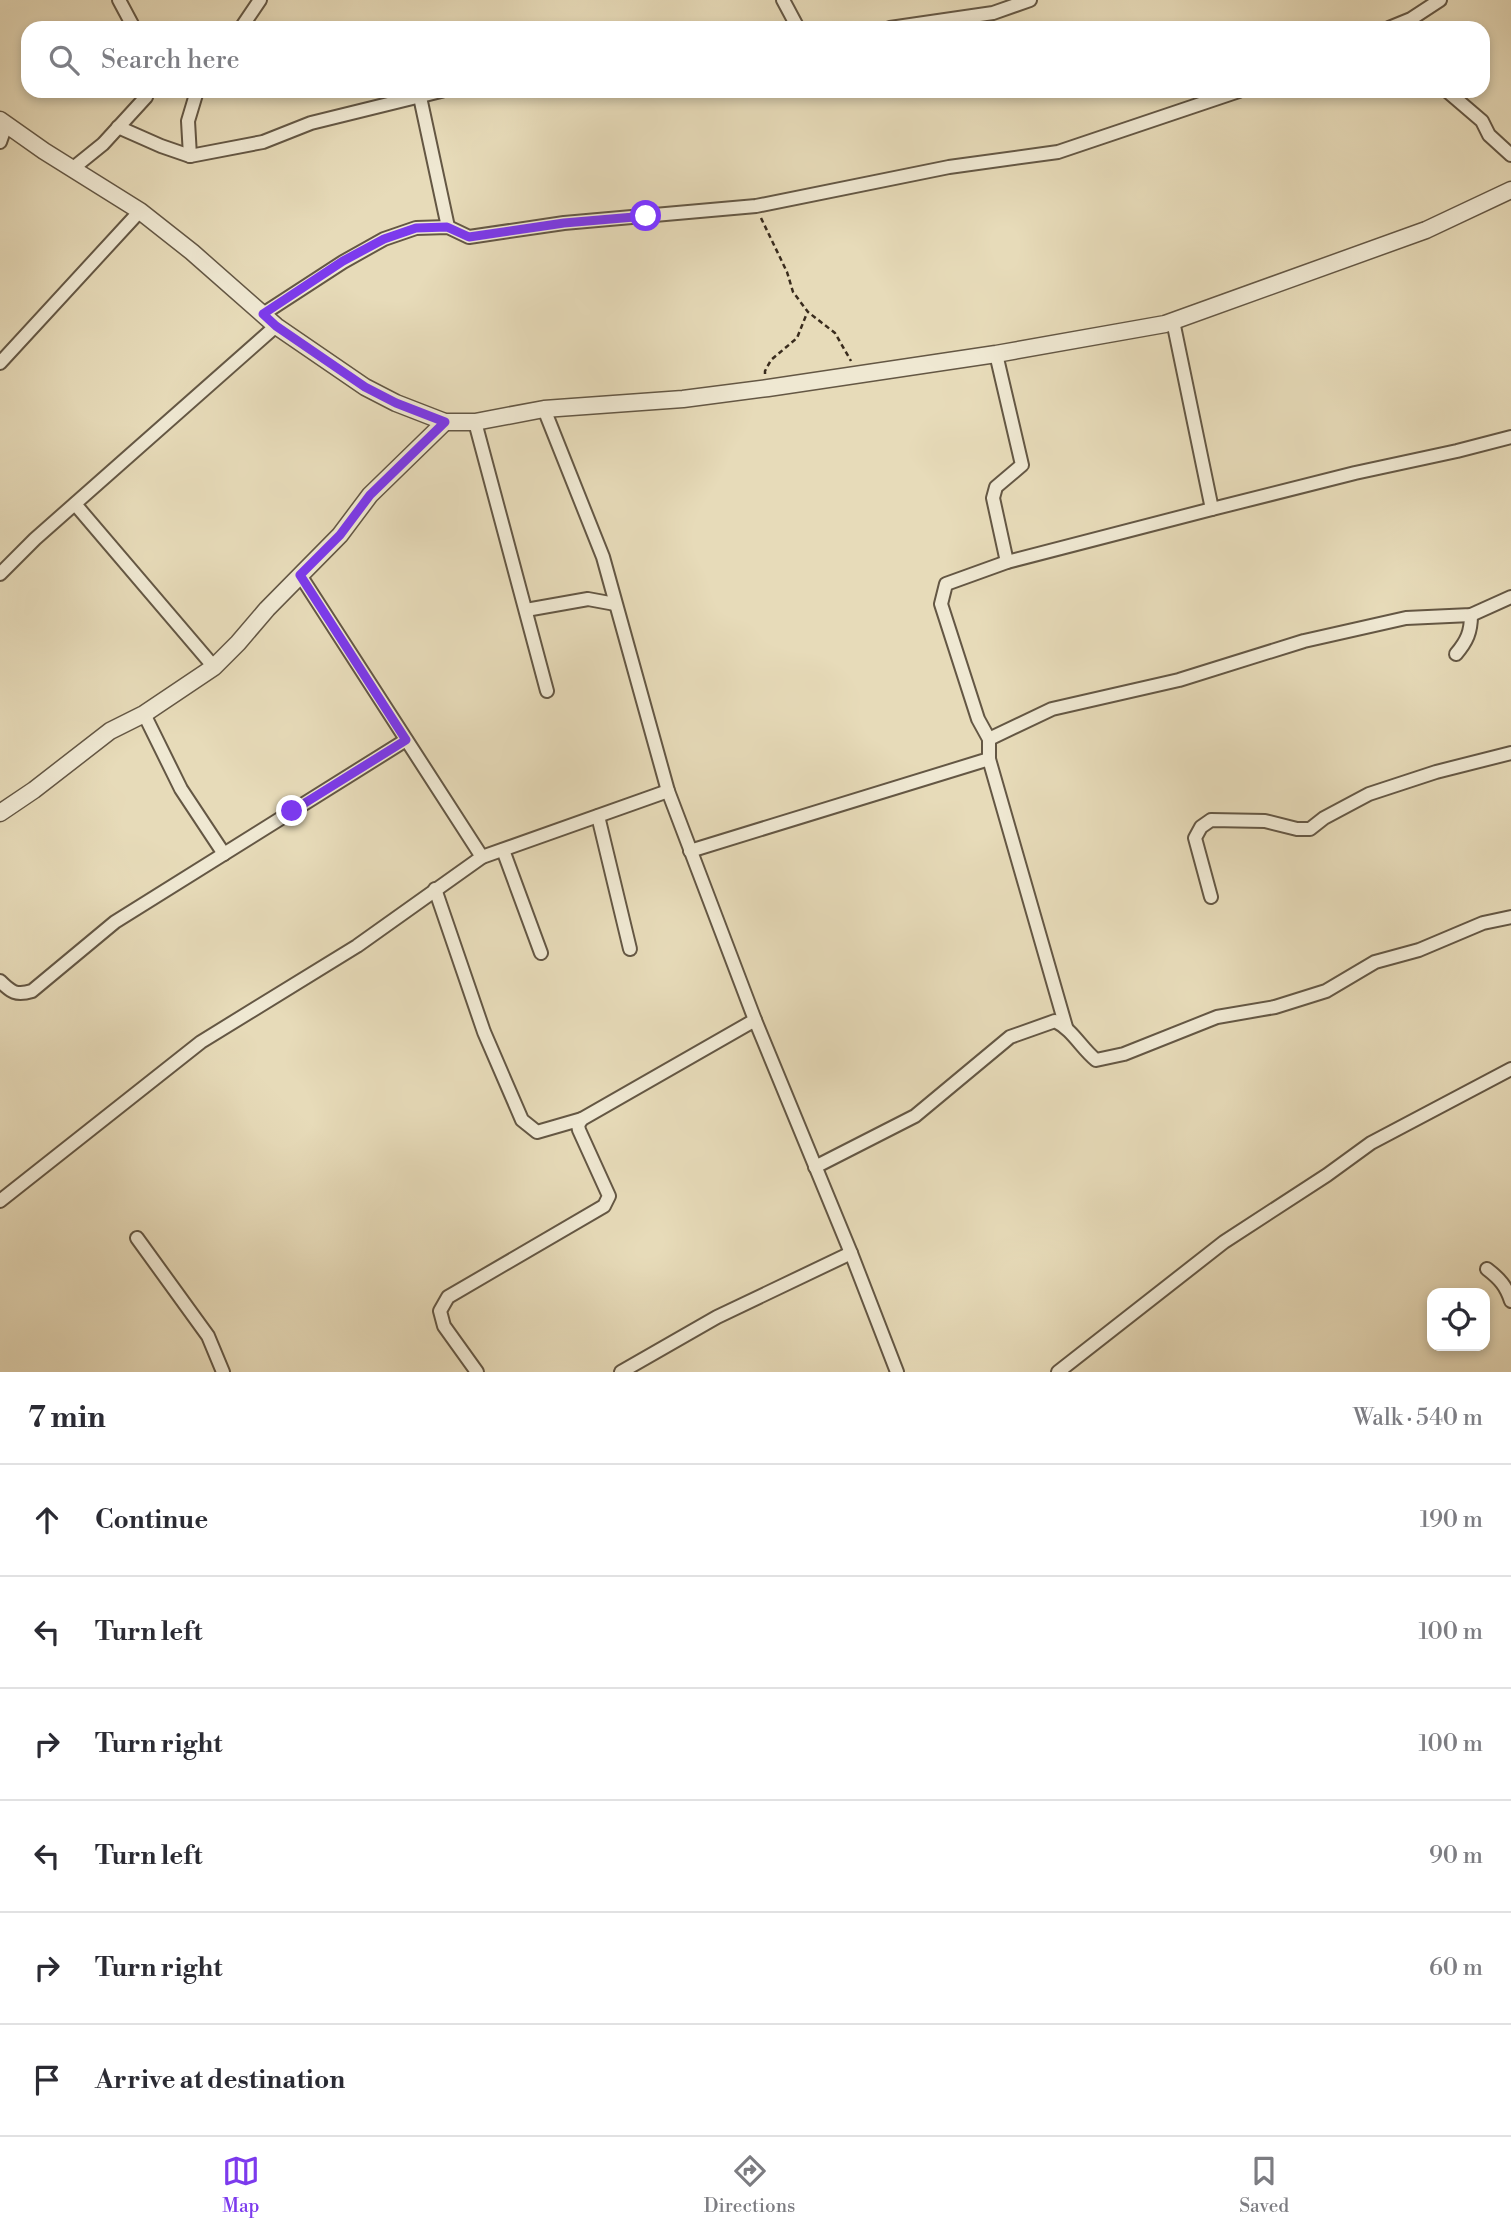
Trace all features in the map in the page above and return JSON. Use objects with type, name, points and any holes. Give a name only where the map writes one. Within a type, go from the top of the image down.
[{"type":"street","points":[[119,0],[130,21]]},
{"type":"street","points":[[246,21],[260,0]]},
{"type":"street","points":[[783,0],[794,21]]},
{"type":"street","points":[[938,21],[993,13],[1030,0]]},
{"type":"street","points":[[1406,21],[1440,0]]},
{"type":"street","points":[[72,169],[103,144],[145,98]]},
{"type":"street","points":[[190,156],[188,121],[195,98]]},
{"type":"street","points":[[118,127],[190,156],[263,142],[311,123],[416,98]]},
{"type":"street","points":[[420,98],[447,227]]},
{"type":"street","points":[[263,314],[343,261],[384,239],[416,228],[447,227],[469,237],[564,223],[756,206],[949,167],[1058,152],[1218,98]]},
{"type":"street","points":[[1455,98],[1482,121],[1489,135],[1511,155]]},
{"type":"street","points":[[0,142],[3,122],[140,211],[192,251],[276,326],[365,387],[396,403],[445,422],[475,422],[544,409],[682,399],[768,388],[996,354],[1173,321],[1426,230],[1511,190]]},
{"type":"street","points":[[0,363],[140,211]]},
{"type":"street","points":[[1173,321],[1212,509]]},
{"type":"street","points":[[0,573],[276,326]]},
{"type":"street","points":[[996,354],[1022,465],[996,487],[993,498],[1007,562]]},
{"type":"street","points":[[544,409],[603,557],[668,790],[690,851],[897,1372]]},
{"type":"street","points":[[0,813],[110,731],[144,714],[214,667],[340,535],[370,495],[445,422]]},
{"type":"street","points":[[475,422],[547,691]]},
{"type":"street","points":[[1511,437],[1355,472],[1007,562],[946,584],[942,604],[978,719],[989,739],[989,759],[1066,1027],[1085,1052],[1097,1060],[1124,1054],[1217,1017],[1275,1007],[1326,990],[1375,962],[1419,950],[1483,923],[1511,916]]},
{"type":"street","points":[[75,504],[214,667]]},
{"type":"street","points":[[300,575],[482,857]]},
{"type":"street","points":[[989,739],[1052,709],[1179,680],[1304,641],[1406,618],[1471,615],[1511,597]]},
{"type":"street","points":[[526,610],[588,599],[615,604]]},
{"type":"street","points":[[1456,654],[1466,643],[1471,630],[1471,615]]},
{"type":"street","points":[[144,714],[181,789],[224,854]]},
{"type":"street","points":[[0,981],[12,992],[22,994],[32,991],[115,922],[406,740]]},
{"type":"street","points":[[1211,897],[1195,838],[1205,823],[1265,821],[1297,829],[1310,829],[1324,818],[1369,794],[1436,772],[1511,753]]},
{"type":"street","points":[[690,851],[989,759]]},
{"type":"street","points":[[0,1202],[201,1042],[356,946],[482,857],[668,790]]},
{"type":"street","points":[[598,816],[630,949]]},
{"type":"street","points":[[503,850],[541,953]]},
{"type":"street","points":[[435,889],[484,1032],[522,1120],[537,1132],[582,1119],[755,1020]]},
{"type":"street","points":[[815,1167],[915,1116],[1010,1037],[1055,1021],[1066,1027]]},
{"type":"street","points":[[1058,1372],[1224,1242],[1371,1143],[1511,1069]]},
{"type":"street","points":[[477,1372],[444,1326],[440,1311],[448,1297],[604,1206],[609,1196],[579,1130],[578,1125],[582,1119]]},
{"type":"street","points":[[137,1238],[208,1336],[223,1372]]},
{"type":"street","points":[[621,1372],[717,1317],[851,1253]]},
{"type":"street","points":[[1487,1269],[1501,1280],[1511,1301]]},
{"type":"path","points":[[756,206],[787,272],[793,292],[808,312],[835,333],[847,351],[855,374]]},
{"type":"path","points":[[768,388],[765,371],[771,360],[797,338],[808,312]]},
{"type":"route","points":[[292,811],[406,740],[300,575],[340,535],[370,495],[445,422],[396,403],[365,387],[276,326],[263,314],[343,261],[384,239],[416,228],[447,227],[469,237],[564,223],[646,216]]}]
